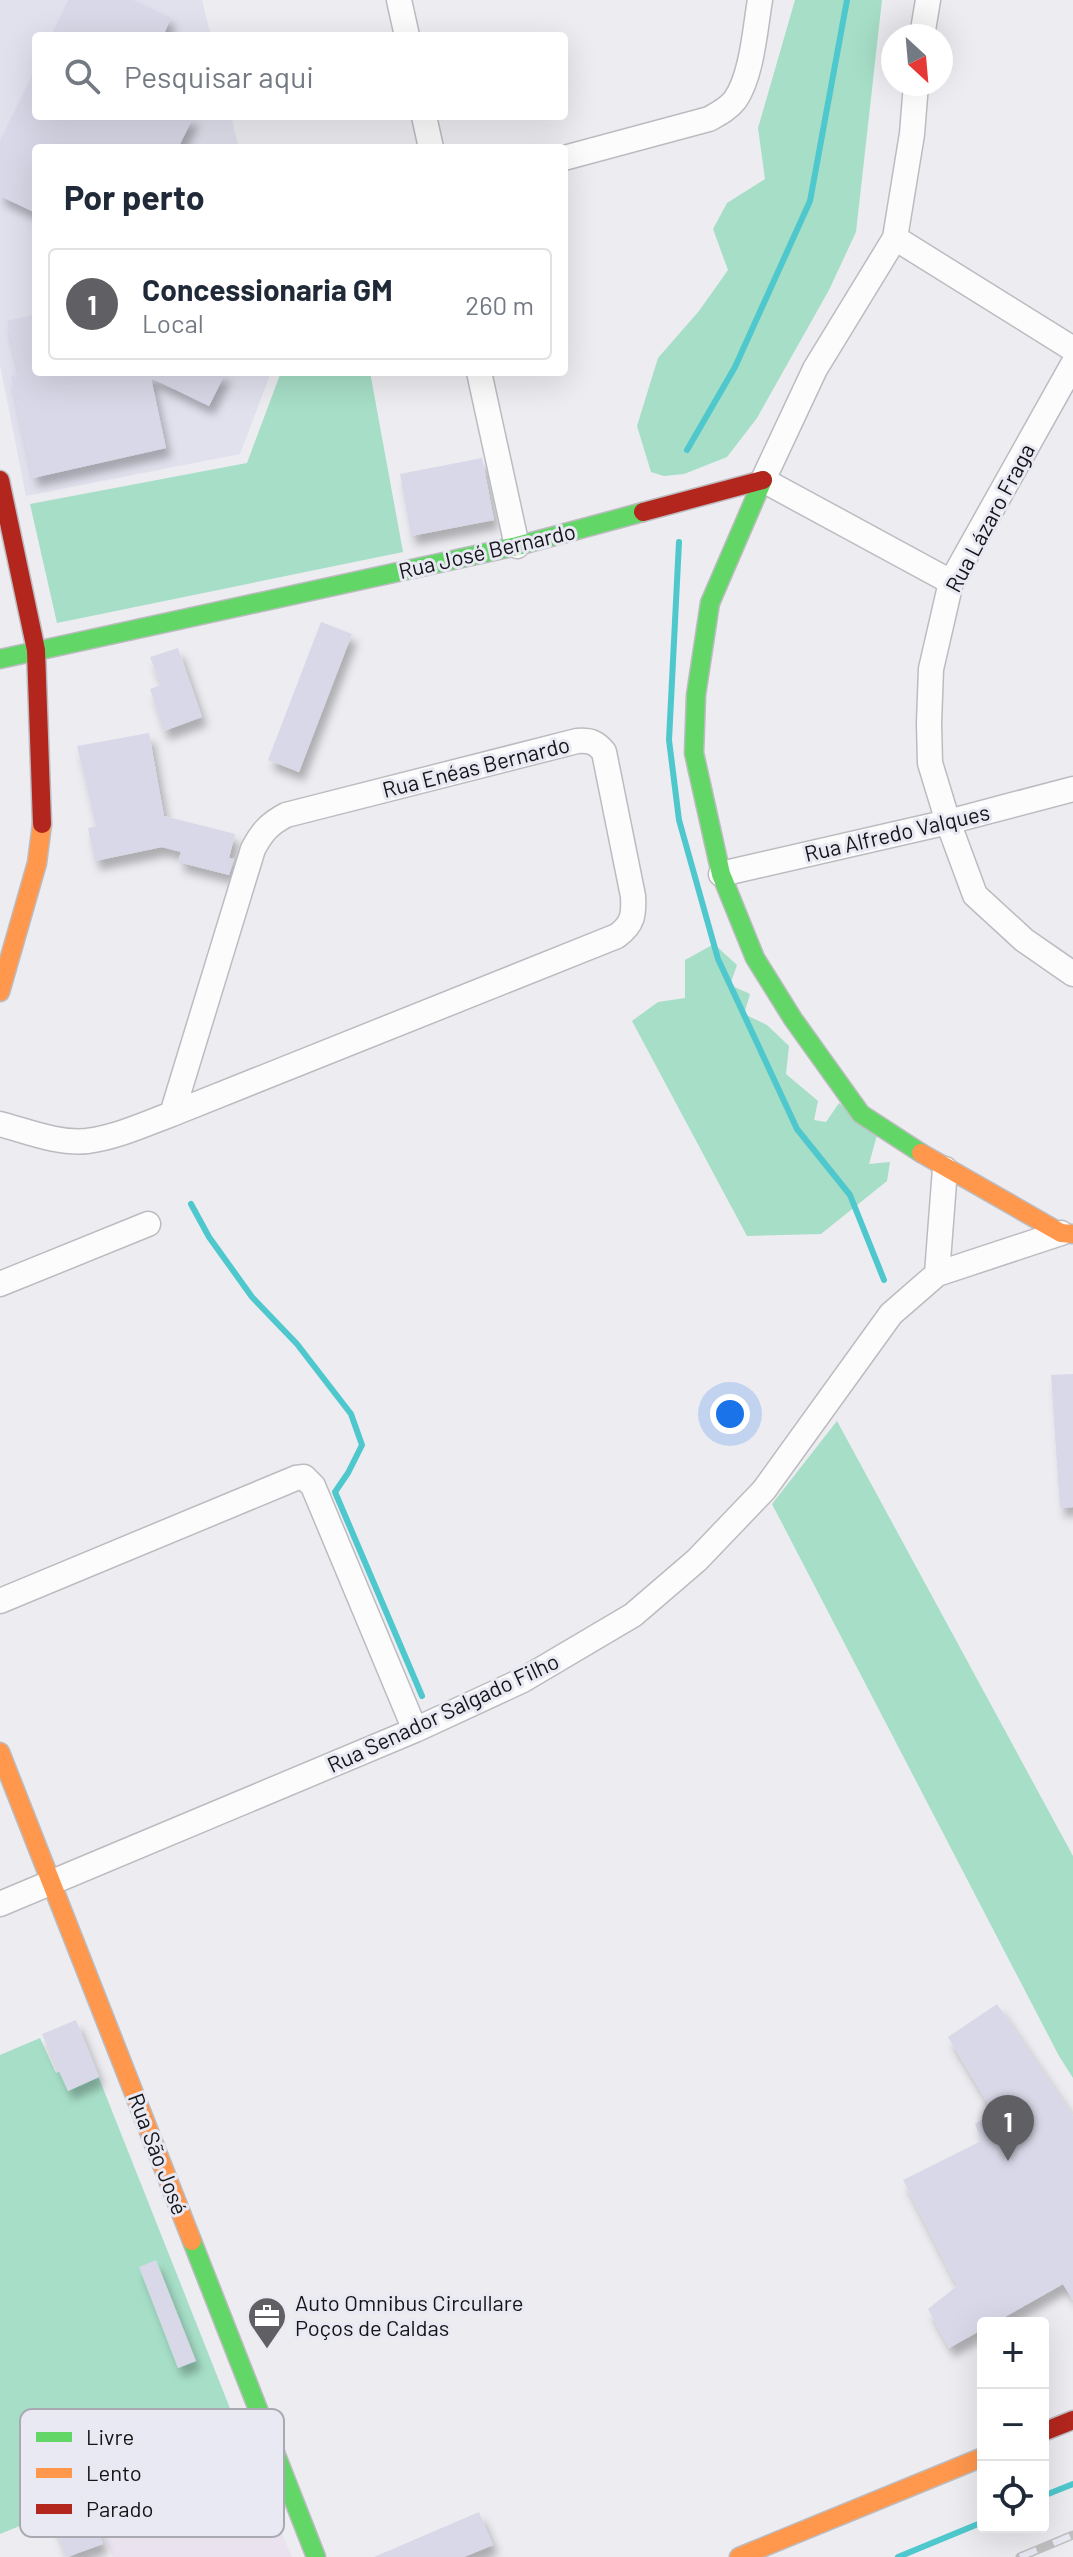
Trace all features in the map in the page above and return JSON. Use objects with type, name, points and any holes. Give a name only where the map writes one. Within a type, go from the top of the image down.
[{"type":"street","points":[[399,0],[406,32]]},
{"type":"street","points":[[568,157],[709,119],[725,110],[745,81],[760,0]]},
{"type":"street","points":[[924,24],[928,0]]},
{"type":"street","points":[[915,96],[895,238],[815,369],[710,603],[696,695],[694,753],[721,874],[755,958],[793,1019],[861,1114],[945,1169],[1067,1234]]},
{"type":"street","points":[[425,120],[430,144]]},
{"type":"street","points":[[895,238],[1073,349]]},
{"type":"street","name":"Rua Lázaro Fraga","points":[[1073,364],[951,582],[931,669],[929,723],[930,763],[975,895],[1024,940],[1073,974]]},
{"type":"street","points":[[480,376],[517,546]]},
{"type":"street","points":[[0,480],[36,650],[43,811],[37,863],[0,992]]},
{"type":"street","points":[[763,480],[951,582]]},
{"type":"street","name":"Rua José Bernardo","points":[[0,659],[517,546],[763,480]]},
{"type":"street","name":"Rua Enéas Bernardo","points":[[0,1124],[50,1138],[85,1141],[124,1132],[172,1114],[617,936],[628,928],[634,916],[633,896],[604,752],[590,740],[577,741],[286,815],[271,823],[262,831],[253,849],[172,1114]]},
{"type":"street","name":"Rua Alfredo Valques","points":[[721,874],[948,822],[1073,789]]},
{"type":"street","points":[[945,1169],[937,1274],[1067,1234]]},
{"type":"street","points":[[0,1284],[148,1224]]},
{"type":"street","name":"Rua Senador Salgado Filho","points":[[0,1904],[415,1730],[523,1680],[622,1622],[697,1560],[764,1490],[891,1314],[937,1274]]},
{"type":"street","points":[[0,1601],[304,1477],[313,1486],[415,1730]]},
{"type":"street","name":"Rua São José","points":[[0,1752],[258,2409]]},
{"type":"street","points":[[1049,2430],[1073,2420]]},
{"type":"street","points":[[739,2557],[977,2459]]},
{"type":"street","name":"Rua São José","points":[[284,2475],[316,2557]]},
{"type":"shaded area","points":[[0,0],[202,0],[210,32],[32,32],[32,120],[232,120],[238,144],[32,144],[32,376],[269,376],[240,454],[26,496],[0,365]]},
{"type":"shaded area","points":[[104,2537],[283,2537],[292,2557],[113,2557]]},
{"type":"green space","points":[[795,0],[882,0],[856,232],[829,290],[757,418],[727,457],[684,474],[664,476],[651,472],[637,426],[658,358],[699,311],[728,270],[713,229],[727,203],[765,179],[758,128]]},
{"type":"green space","points":[[280,376],[371,376],[403,552],[57,623],[30,504],[247,463]]},
{"type":"green space","points":[[714,944],[737,965],[730,985],[750,994],[744,1014],[767,1025],[789,1046],[786,1074],[818,1101],[814,1120],[826,1122],[839,1103],[877,1135],[869,1164],[890,1162],[887,1181],[821,1234],[747,1236],[632,1021],[658,1002],[685,998],[685,960]]},
{"type":"green space","points":[[837,1421],[1073,1856],[1073,2078],[772,1504]]},
{"type":"green space","points":[[40,2038],[56,2073],[91,2058],[230,2409],[20,2409],[20,2526],[0,2534],[0,2055]]},
{"type":"building","points":[[68,0],[133,0],[171,18],[165,32],[53,32]]},
{"type":"building","points":[[32,75],[32,120],[192,120],[180,144],[32,144],[32,211],[0,196],[0,141]]},
{"type":"building","points":[[32,315],[32,376],[224,376],[209,406],[151,378],[166,448],[33,478],[11,376],[19,374],[7,321]]},
{"type":"building","points":[[482,458],[494,520],[411,536],[400,474]]},
{"type":"building","points":[[321,622],[352,634],[299,772],[268,760]]},
{"type":"building","points":[[178,648],[202,717],[164,731],[150,689],[161,685],[150,657]]},
{"type":"building","points":[[149,733],[164,816],[235,834],[229,858],[234,859],[229,875],[178,862],[181,852],[162,847],[95,861],[88,828],[96,826],[77,746]]},
{"type":"building","points":[[1073,1374],[1073,1507],[1060,1508],[1051,1375]]},
{"type":"building","points":[[997,2004],[1073,2116],[1073,2300],[1063,2284],[1005,2317],[977,2317],[977,2332],[949,2348],[928,2309],[957,2286],[903,2180],[981,2141],[975,2124],[993,2112],[948,2037]]},
{"type":"building","points":[[76,2020],[99,2077],[68,2091],[42,2034]]},
{"type":"building","points":[[156,2260],[196,2361],[178,2368],[139,2267]]},
{"type":"building","points":[[479,2512],[493,2545],[464,2557],[374,2557]]},
{"type":"building","points":[[59,2537],[100,2537],[103,2544],[67,2557]]},
{"type":"waterway","points":[[687,450],[735,367],[810,201],[847,0]]},
{"type":"waterway","points":[[679,542],[669,740],[679,820],[718,959],[797,1129],[850,1195],[884,1280]]},
{"type":"waterway","points":[[191,1204],[209,1237],[252,1297],[297,1344],[351,1414],[362,1445],[335,1492],[422,1696]]},
{"type":"waterway","points":[[1049,2494],[1073,2484]]},
{"type":"waterway","points":[[898,2557],[977,2524]]},
{"type":"railway","points":[[1020,2557],[1073,2535]]},
{"type":"traffic: fast","points":[[763,480],[710,603],[696,695],[694,753],[721,874],[755,958],[793,1019],[861,1114],[921,1153]]},
{"type":"traffic: fast","points":[[0,659],[517,546],[643,512]]},
{"type":"traffic: fast","points":[[192,2241],[258,2409]]},
{"type":"traffic: fast","points":[[284,2475],[316,2557]]},
{"type":"traffic: slow","points":[[0,992],[37,863],[42,824]]},
{"type":"traffic: slow","points":[[921,1153],[1061,1233],[1073,1234]]},
{"type":"traffic: slow","points":[[0,1752],[192,2241]]},
{"type":"traffic: slow","points":[[739,2557],[977,2459]]},
{"type":"traffic: jam","points":[[0,480],[36,650],[42,824]]},
{"type":"traffic: jam","points":[[643,512],[763,480]]},
{"type":"traffic: jam","points":[[1049,2430],[1073,2420]]},
{"type":"place","name":"Concessionaria GM","points":[[1008,2161]]},
{"type":"place","name":"Auto Omnibus Circullare Poços de Caldas","points":[[267,2350]]}]
